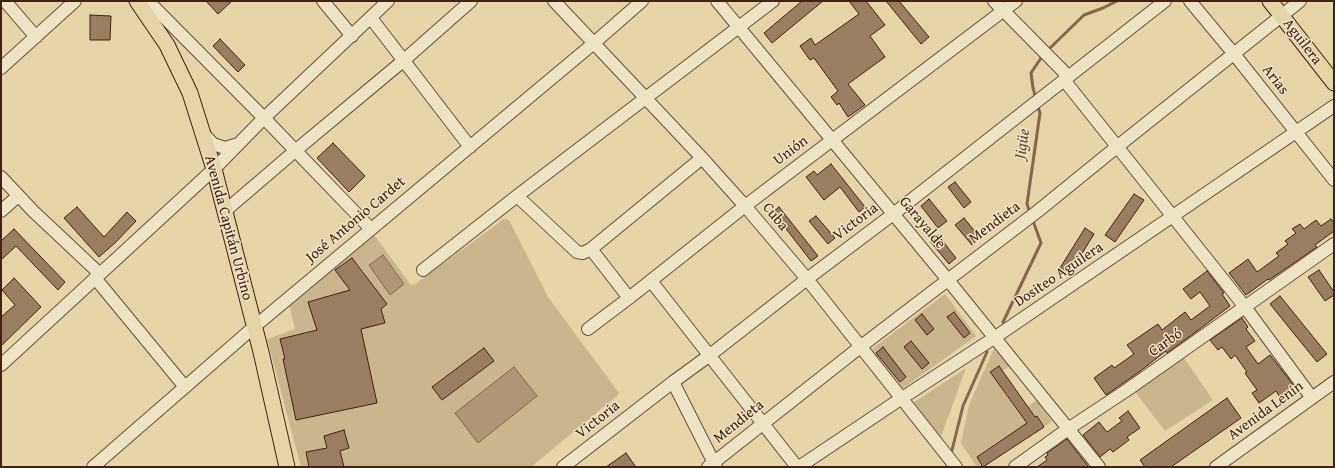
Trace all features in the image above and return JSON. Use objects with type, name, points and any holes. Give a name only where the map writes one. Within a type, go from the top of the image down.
[{"type":"main road","name":"Avenida Capitán Urbino","points":[[137,1],[167,44],[190,93],[214,169],[225,211],[287,467]]},
{"type":"main road","name":"Aguilera","points":[[1270,1],[1334,83]]},
{"type":"street","points":[[5,1],[36,37]]},
{"type":"street","points":[[1,68],[75,1]]},
{"type":"street","points":[[148,1],[371,229]]},
{"type":"street","points":[[323,1],[352,36]]},
{"type":"street","points":[[1,364],[214,169],[264,118],[388,1]]},
{"type":"street","points":[[225,211],[404,61],[471,1]]},
{"type":"street","name":"Cuba","points":[[554,1],[702,158],[807,279],[956,467]]},
{"type":"street","name":"José Antonio Cardet","points":[[93,467],[254,327],[594,43],[642,1]]},
{"type":"street","name":"Garayalde","points":[[717,1],[894,214],[1099,467]]},
{"type":"street","points":[[422,270],[773,1]]},
{"type":"street","points":[[994,1],[1064,72],[1068,85],[1245,307],[1312,398]]},
{"type":"street","name":"Unión","points":[[588,329],[651,281],[744,206],[1016,1]]},
{"type":"street","name":"Victoria","points":[[564,467],[807,279],[894,214],[1165,1]]},
{"type":"street","name":"Arias","points":[[1190,1],[1334,180]]},
{"type":"street","name":"Mendieta","points":[[712,465],[762,423],[1038,211],[1300,1]]},
{"type":"street","points":[[370,18],[470,147]]},
{"type":"street","name":"Dositeo Aguilera","points":[[798,467],[994,338],[1173,217],[1295,131],[1334,106]]},
{"type":"street","points":[[202,132],[213,144],[225,148],[240,143]]},
{"type":"street","points":[[517,196],[577,252],[583,253],[591,249],[702,158]]},
{"type":"street","points":[[1,177],[98,276],[185,387]]},
{"type":"street","points":[[1,211],[18,196]]},
{"type":"street","name":"Carbó","points":[[1015,467],[1334,244]]},
{"type":"street","points":[[591,249],[629,298]]},
{"type":"street","points":[[651,281],[798,467]]},
{"type":"street","points":[[673,382],[712,465]]},
{"type":"street","name":"Avenida Lenin","points":[[1216,467],[1334,382]]},
{"type":"shaded area","points":[[504,219],[509,220],[548,297],[619,393],[618,395],[531,467],[301,467],[267,339],[295,329],[288,300],[372,232],[412,285]]},
{"type":"shaded area","points":[[383,255],[404,284],[390,295],[369,265]]},
{"type":"shaded area","points":[[945,294],[976,336],[899,391],[868,352]]},
{"type":"shaded area","points":[[996,344],[1014,365],[1002,370],[999,366],[990,373],[1019,413],[1037,400],[1052,421],[1044,427],[1037,416],[977,457],[983,467],[977,467],[961,443],[969,405]]},
{"type":"shaded area","points":[[1182,355],[1213,400],[1165,431],[1133,389]]},
{"type":"shaded area","points":[[514,367],[537,396],[478,443],[455,413]]},
{"type":"shaded area","points":[[966,368],[939,442],[910,405]]},
{"type":"building","points":[[206,1],[232,1],[218,14]]},
{"type":"building","points":[[802,1],[823,1],[772,43],[764,33]]},
{"type":"building","points":[[849,1],[866,1],[885,25],[870,36],[885,57],[848,84],[865,105],[848,117],[839,103],[837,105],[831,97],[838,91],[814,58],[810,60],[800,46],[811,38],[815,45],[859,14]]},
{"type":"building","points":[[886,1],[899,1],[929,37],[921,44]]},
{"type":"building","points":[[90,15],[111,16],[110,40],[90,40]]},
{"type":"building","points":[[220,39],[245,65],[238,72],[213,46]]},
{"type":"building","points":[[333,143],[365,176],[349,192],[317,158]]},
{"type":"building","points":[[831,164],[865,207],[859,212],[840,187],[824,200],[806,177],[814,171],[817,175]]},
{"type":"building","points":[[955,182],[971,202],[964,208],[948,187]]},
{"type":"building","points":[[1134,194],[1144,200],[1115,242],[1105,235]]},
{"type":"building","points":[[929,199],[947,221],[938,228],[921,206]]},
{"type":"building","points":[[77,207],[104,237],[127,212],[136,221],[99,257],[64,218]]},
{"type":"building","points":[[779,207],[818,256],[811,261],[773,212]]},
{"type":"building","points":[[816,216],[835,238],[828,244],[809,221]]},
{"type":"building","points":[[964,218],[980,238],[972,245],[955,225]]},
{"type":"building","points":[[1331,219],[1334,223],[1334,231],[1315,245],[1317,247],[1246,295],[1229,273],[1248,259],[1257,272],[1279,256],[1276,253],[1288,244],[1285,241],[1296,233],[1292,229],[1300,224],[1304,229],[1316,220],[1321,226]]},
{"type":"building","points":[[1085,228],[1094,234],[1070,273],[1060,268]]},
{"type":"building","points":[[14,229],[65,282],[58,290],[16,246],[1,260],[1,241]]},
{"type":"building","points":[[938,235],[956,258],[949,264],[930,241]]},
{"type":"building","points":[[352,258],[387,304],[381,309],[385,323],[361,329],[377,403],[296,420],[280,339],[317,330],[308,302],[350,290],[335,270]]},
{"type":"building","points":[[1319,270],[1334,292],[1334,295],[1325,301],[1308,277]]},
{"type":"building","points":[[1207,271],[1224,293],[1222,294],[1230,306],[1167,353],[1166,351],[1106,395],[1094,378],[1112,365],[1114,368],[1134,354],[1127,345],[1158,324],[1162,330],[1185,312],[1191,320],[1210,306],[1200,292],[1191,299],[1183,289]]},
{"type":"building","points":[[14,278],[41,307],[1,346],[1,317],[15,305],[2,290]]},
{"type":"building","points":[[1280,296],[1327,354],[1317,362],[1270,304]]},
{"type":"building","points":[[954,312],[970,333],[964,338],[947,317]]},
{"type":"building","points":[[922,314],[934,329],[927,335],[915,320]]},
{"type":"building","points":[[1242,318],[1248,327],[1246,329],[1255,341],[1246,347],[1258,364],[1270,355],[1299,392],[1284,403],[1276,391],[1259,403],[1252,393],[1257,390],[1235,355],[1231,359],[1222,347],[1218,350],[1210,340]]},
{"type":"building","points":[[911,341],[929,363],[922,369],[904,347]]},
{"type":"building","points":[[883,347],[906,377],[900,382],[876,353]]},
{"type":"building","points":[[484,348],[494,361],[442,400],[432,387]]},
{"type":"building","points":[[999,366],[1035,417],[1037,416],[1044,427],[983,467],[977,457],[1027,423],[990,372]]},
{"type":"building","points":[[1227,398],[1241,418],[1171,467],[1145,467],[1140,460]]},
{"type":"building","points":[[1128,411],[1140,428],[1127,437],[1129,440],[1113,452],[1110,449],[1100,457],[1083,435],[1099,422],[1107,432],[1122,421],[1119,418]]},
{"type":"building","points":[[344,430],[349,448],[340,451],[344,467],[309,467],[306,452],[327,448],[324,436]]},
{"type":"building","points":[[1067,439],[1088,466],[1037,467],[1047,460],[1045,457],[1048,455],[1047,453]]},
{"type":"building","points":[[626,453],[636,467],[606,467]]},
{"type":"waterway","name":"Jigüe","points":[[1047,51],[1084,15],[1117,1]]},
{"type":"waterway","name":"Jigüe","points":[[1036,99],[1031,73],[1043,55]]},
{"type":"waterway","name":"Jigüe","points":[[1030,213],[1027,204],[1040,113],[1037,104]]},
{"type":"waterway","name":"Jigüe","points":[[1003,322],[1041,243],[1032,218]]},
{"type":"waterway","name":"Jigüe","points":[[951,454],[963,406],[987,352]]}]
